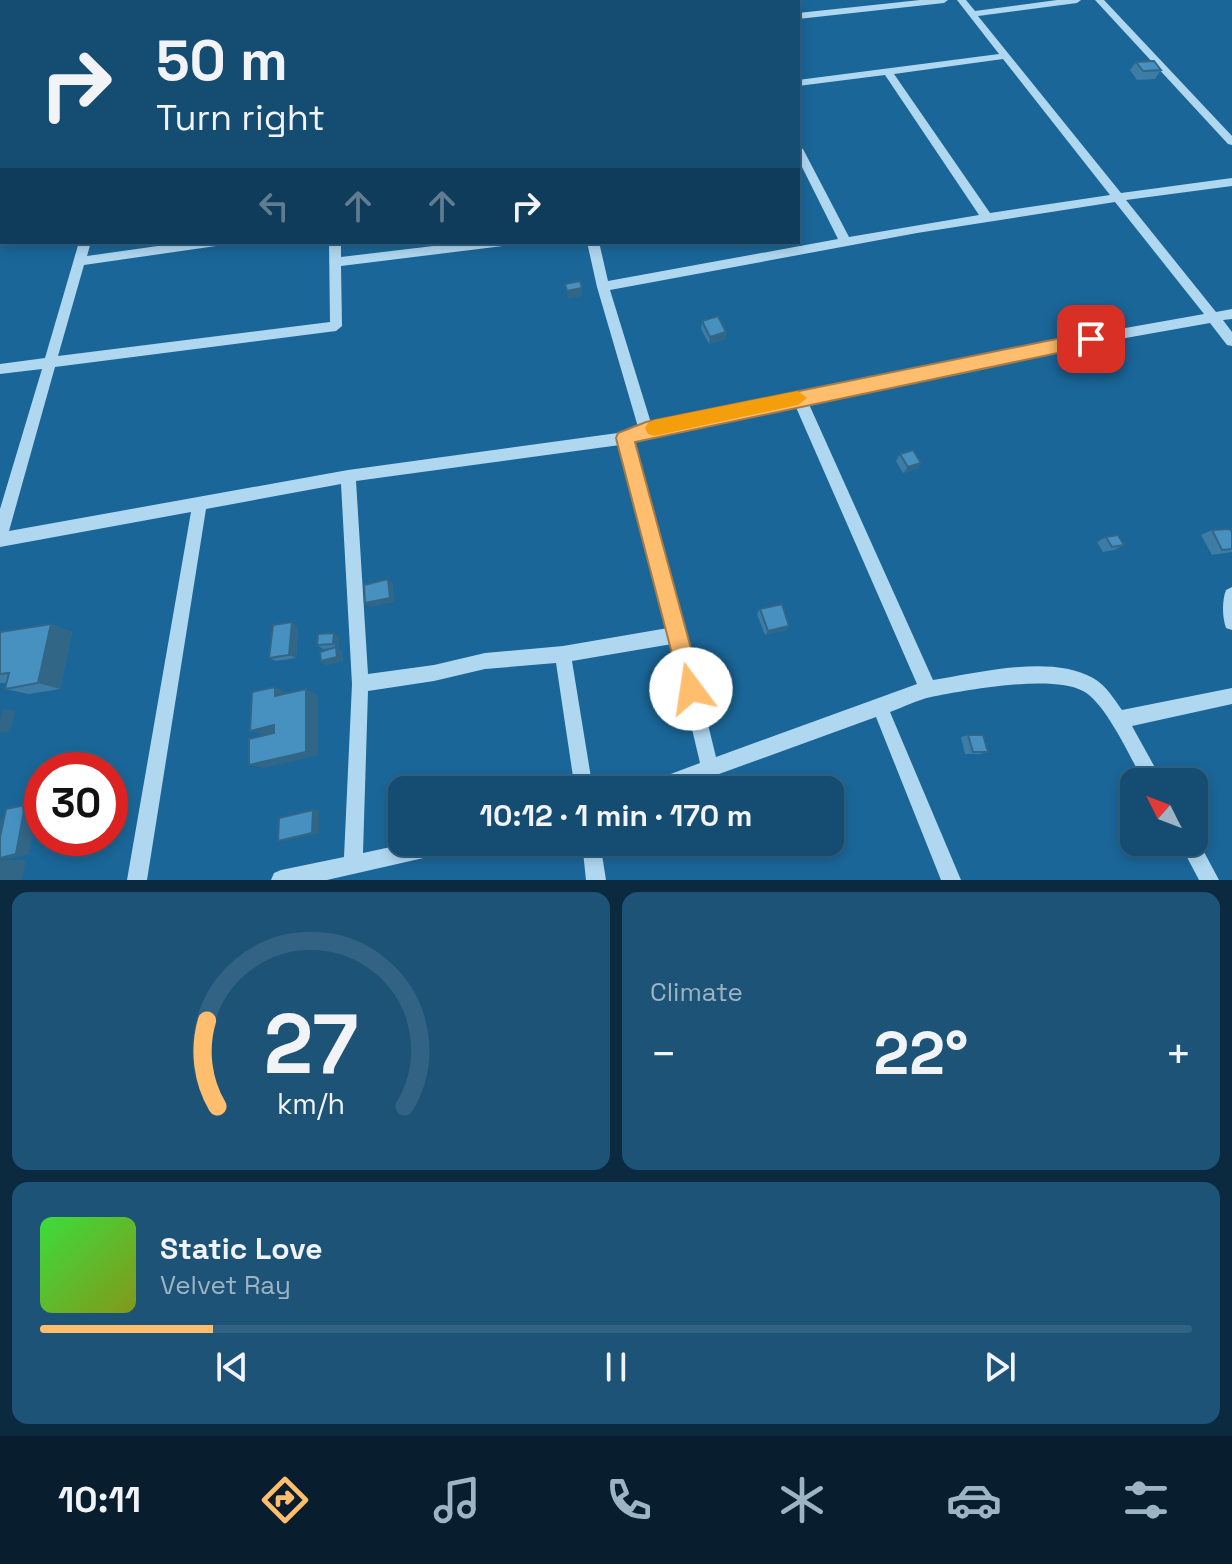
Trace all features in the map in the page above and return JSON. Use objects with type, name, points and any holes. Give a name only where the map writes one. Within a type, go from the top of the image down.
[{"type":"street","points":[[800,16],[944,0]]},
{"type":"street","points":[[961,0],[1232,341]]},
{"type":"street","points":[[973,14],[1077,0]]},
{"type":"street","points":[[1099,0],[1232,142]]},
{"type":"street","points":[[800,83],[1006,56]]},
{"type":"street","points":[[887,71],[988,219]]},
{"type":"street","points":[[800,153],[845,240]]},
{"type":"street","points":[[603,287],[845,240],[1232,182]]},
{"type":"street","points":[[84,244],[0,538],[348,476],[625,438],[646,430],[799,398],[1232,314]]},
{"type":"street","points":[[80,261],[194,244]]},
{"type":"street","points":[[0,369],[336,326],[335,244]]},
{"type":"street","points":[[336,262],[486,244]]},
{"type":"street","points":[[593,244],[603,287],[646,430]]},
{"type":"street","points":[[799,398],[928,689]]},
{"type":"street","points":[[625,438],[710,768]]},
{"type":"street","points":[[348,476],[360,684],[353,865]]},
{"type":"street","points":[[137,880],[200,503]]},
{"type":"street","points":[[1232,595],[1232,622]]},
{"type":"street","points":[[360,684],[434,673],[485,661],[563,654],[678,635]]},
{"type":"street","points":[[563,654],[582,776]]},
{"type":"street","points":[[688,776],[928,689],[1041,674],[1089,684],[1118,720],[1146,768]]},
{"type":"street","points":[[1118,720],[1232,696]]},
{"type":"street","points":[[880,707],[951,880]]},
{"type":"street","points":[[281,880],[393,856]]},
{"type":"street","points":[[593,856],[596,880]]},
{"type":"street","points":[[1196,856],[1209,880]]},
{"type":"building","points":[[1154,61],[1161,70],[1143,71],[1136,62]]},
{"type":"building","points":[[580,281],[582,288],[567,291],[565,284]]},
{"type":"building","points":[[718,316],[726,332],[710,337],[702,321]]},
{"type":"building","points":[[913,450],[921,463],[908,467],[900,454]]},
{"type":"building","points":[[1230,529],[1232,549],[1222,550],[1212,530]]},
{"type":"building","points":[[1118,535],[1124,545],[1112,547],[1106,537]]},
{"type":"building","points":[[388,579],[390,598],[365,603],[364,585]]},
{"type":"building","points":[[782,604],[789,626],[768,631],[760,609]]},
{"type":"building","points":[[292,622],[289,655],[269,658],[273,625]]},
{"type":"building","points":[[51,624],[38,683],[5,689],[9,673],[0,674],[0,632]]},
{"type":"building","points":[[334,633],[333,644],[317,645],[318,634]]},
{"type":"building","points":[[336,647],[337,657],[321,661],[320,652]]},
{"type":"building","points":[[275,687],[275,696],[306,689],[306,752],[249,765],[249,739],[274,733],[274,725],[250,731],[252,692]]},
{"type":"building","points":[[968,735],[983,735],[988,752],[973,752]]},
{"type":"building","points":[[24,805],[16,854],[0,858],[0,837],[6,809]]},
{"type":"building","points":[[313,810],[312,833],[278,841],[279,818]]},
{"type":"slow traffic","points":[[654,428],[798,398]]},
{"type":"route","points":[[691,689],[625,438],[646,430],[1091,339]]}]
